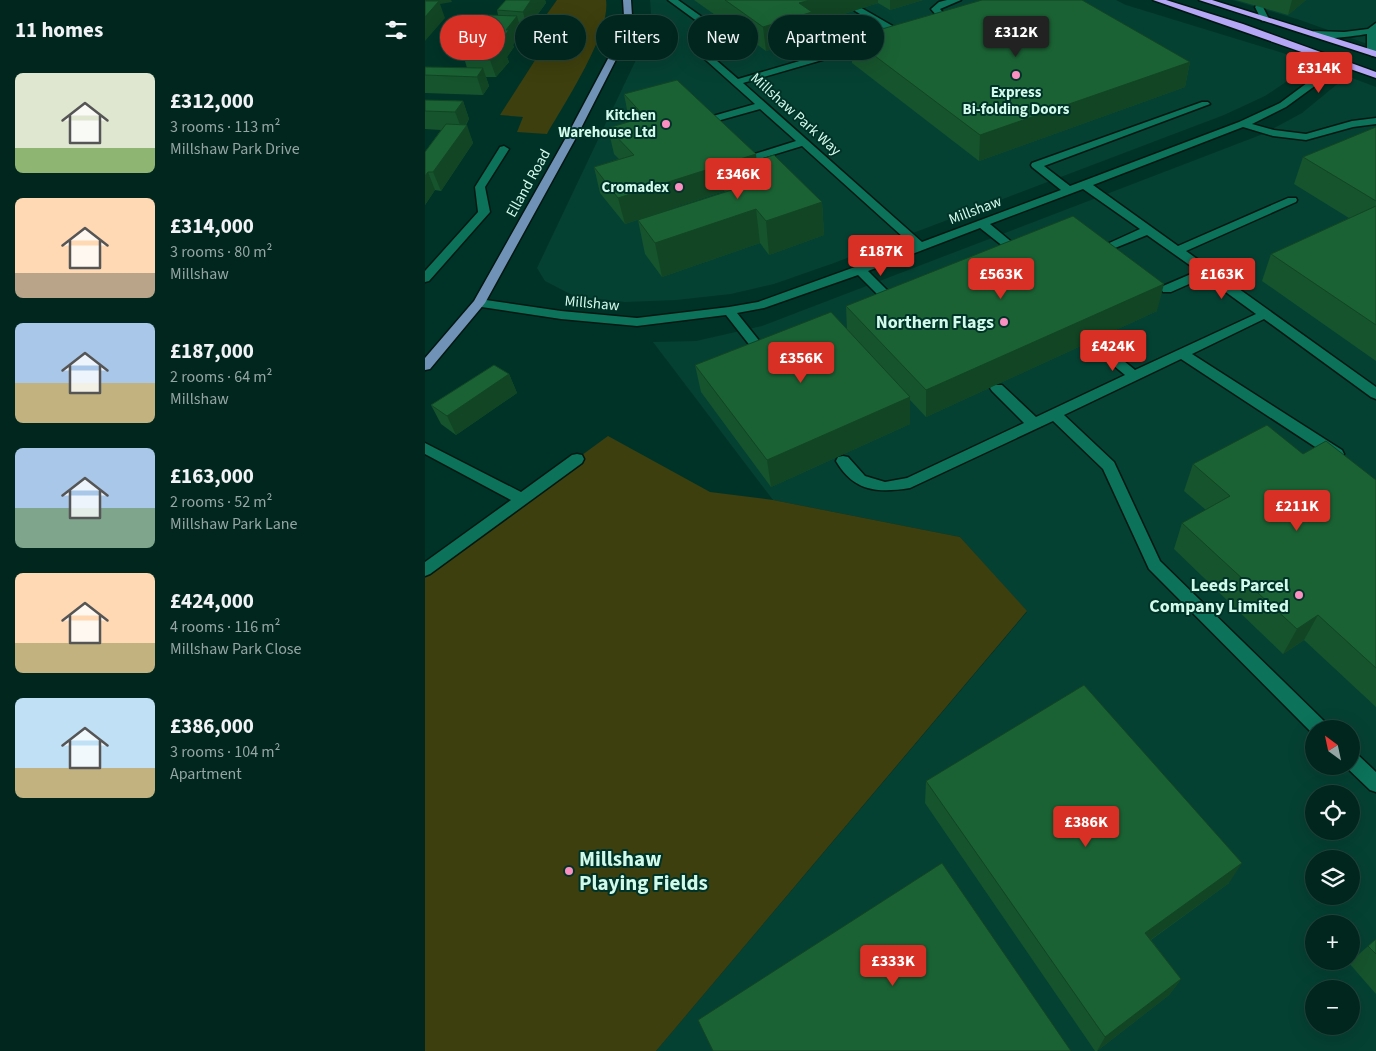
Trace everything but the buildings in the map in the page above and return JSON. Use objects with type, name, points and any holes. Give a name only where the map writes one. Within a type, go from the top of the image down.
[{"type":"highway","points":[[1157,0],[1240,26],[1376,75]]},
{"type":"highway","points":[[1203,0],[1374,53]]},
{"type":"main road","name":"Elland Road","points":[[425,366],[479,303],[573,134],[623,38],[628,16],[627,0]]},
{"type":"street","name":"Millshaw Park Way","points":[[672,0],[730,41],[703,53],[921,247]]},
{"type":"street","points":[[946,21],[935,9],[943,4],[957,0]]},
{"type":"street","points":[[1265,19],[1259,7],[1266,0]]},
{"type":"street","points":[[858,9],[870,15]]},
{"type":"street","points":[[884,23],[904,33],[884,39]]},
{"type":"street","points":[[1314,34],[1344,36],[1374,29],[1374,53]]},
{"type":"street","points":[[737,82],[813,60]]},
{"type":"street","name":"Millshaw","points":[[479,303],[561,315],[637,322],[729,311],[760,305],[860,270],[1243,124],[1283,105],[1320,78],[1318,74],[1335,60]]},
{"type":"street","points":[[1068,190],[1036,165],[1205,104]]},
{"type":"street","points":[[710,120],[763,105]]},
{"type":"street","points":[[1243,124],[1273,133],[1306,136],[1353,124],[1376,121]]},
{"type":"street","points":[[749,159],[804,142]]},
{"type":"street","points":[[425,278],[483,212],[480,187],[504,149]]},
{"type":"street","points":[[1084,184],[1376,394]]},
{"type":"street","points":[[1177,251],[1292,200]]},
{"type":"street","points":[[982,224],[1022,256]]},
{"type":"street","points":[[1111,246],[1149,230]]},
{"type":"street","points":[[860,270],[900,309]]},
{"type":"street","points":[[1167,289],[1206,272]]},
{"type":"street","points":[[729,311],[770,362]]},
{"type":"street","points":[[843,462],[860,480],[885,487],[910,483],[973,455],[1265,314]]},
{"type":"street","points":[[1094,343],[1135,377]]},
{"type":"street","points":[[1183,354],[1348,462]]},
{"type":"street","points":[[997,388],[1035,425]]},
{"type":"street","points":[[1055,415],[1109,466],[1154,565],[1311,720]]},
{"type":"street","points":[[425,448],[522,499]]},
{"type":"street","points":[[425,570],[577,460]]},
{"type":"street","points":[[1360,769],[1376,784]]},
{"type":"shaded area","points":[[557,0],[606,0],[606,15],[596,15],[596,44],[594,49],[547,134],[517,132],[523,117],[500,115],[535,60],[586,60],[586,15],[546,15]]},
{"type":"shaded area","points":[[650,0],[1116,0],[1126,5],[1286,54],[1299,60],[1304,67],[1295,76],[1265,96],[1224,115],[774,284],[731,294],[676,300],[625,302],[574,296],[545,281],[537,268],[636,60],[678,60],[678,15],[650,15]]},
{"type":"shaded area","points":[[1232,0],[1376,0],[1376,47],[1297,19]]},
{"type":"shaded area","points":[[1347,76],[1376,87],[1376,1051],[656,1051],[1027,612],[960,537],[773,500],[653,342],[696,341],[762,326],[1263,134],[1302,113]]},
{"type":"shaded area","name":"Millshaw Playing Fields","points":[[608,436],[710,492],[773,500],[960,537],[1027,611],[656,1051],[425,1051],[425,570]]},
{"type":"place","name":"Express Bi-folding Doors","points":[[1016,75]]},
{"type":"place","name":"Kitchen Warehouse Ltd","points":[[666,124]]},
{"type":"place","name":"Cromadex","points":[[679,187]]},
{"type":"place","name":"Northern Flags","points":[[1004,322]]},
{"type":"place","name":"Leeds Parcel Company Limited","points":[[1299,595]]},
{"type":"place","name":"Millshaw Playing Fields","points":[[569,871]]}]
